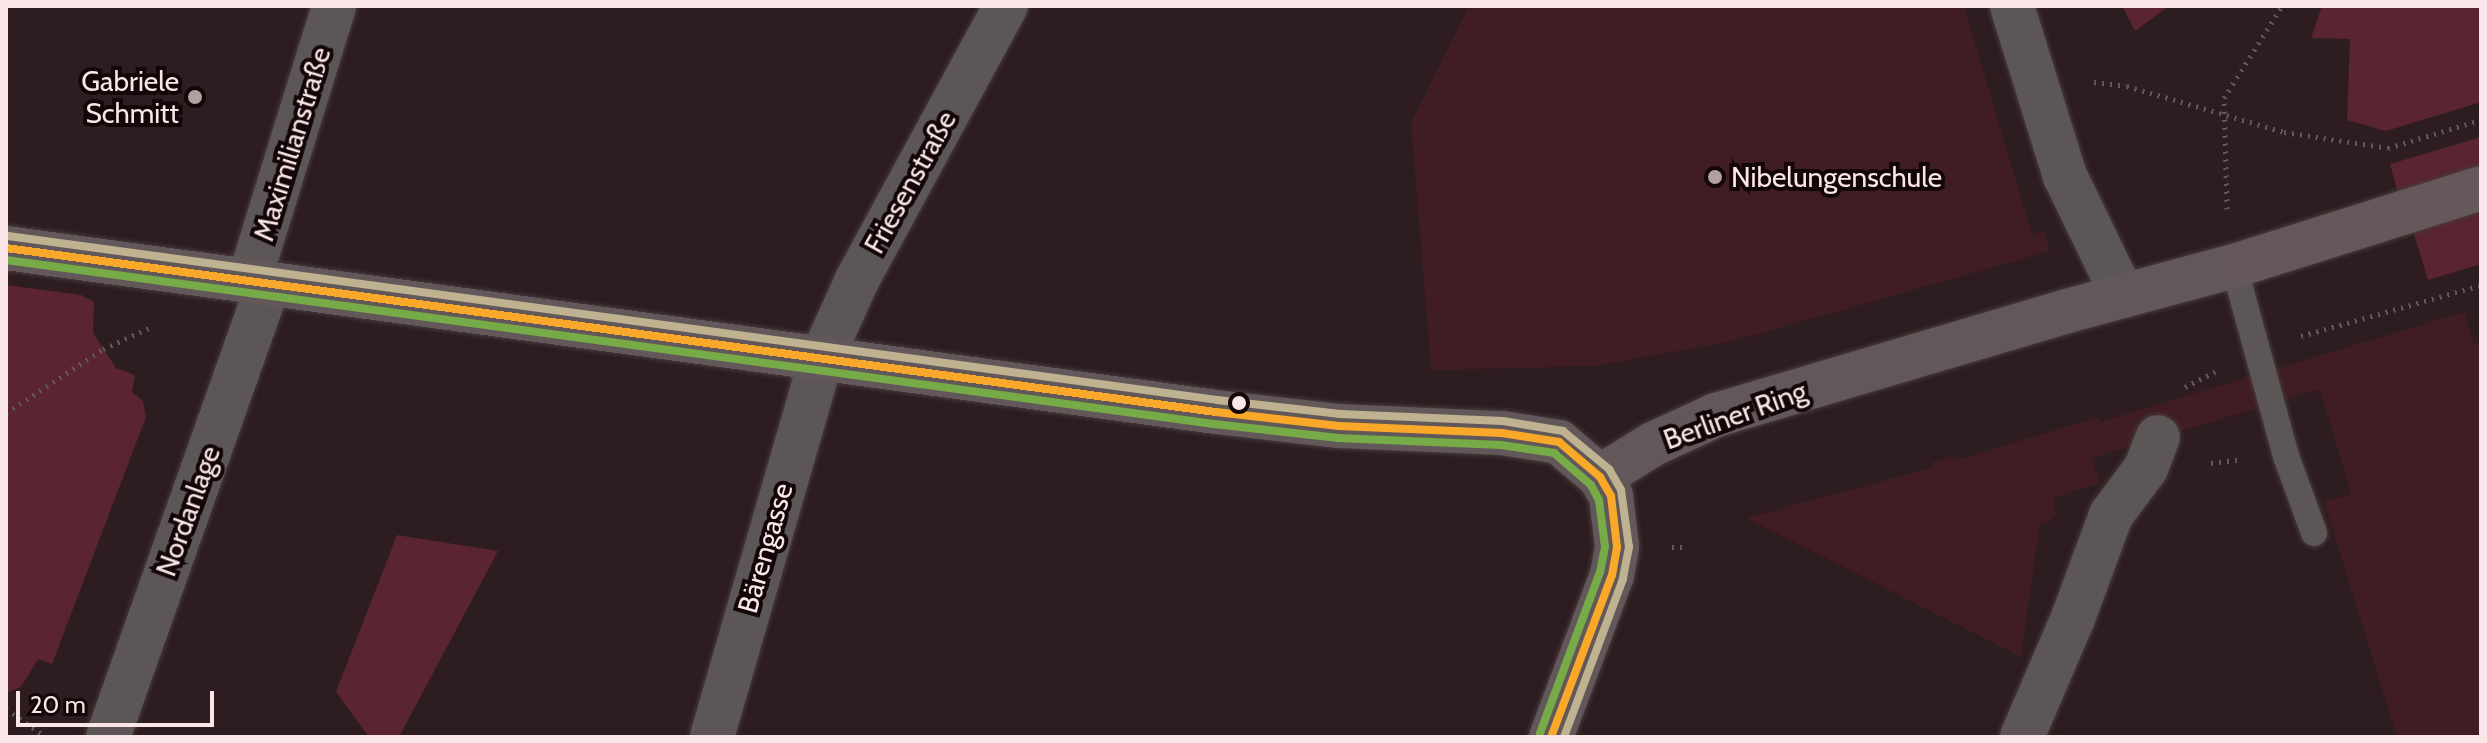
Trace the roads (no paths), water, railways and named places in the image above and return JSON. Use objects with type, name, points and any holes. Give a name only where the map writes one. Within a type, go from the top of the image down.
[{"type":"highway","points":[[2234,266],[2481,188]]},
{"type":"main road","points":[[6,248],[821,360],[1339,426],[1538,436],[1559,442],[1600,477],[1611,496],[1617,547],[1612,575],[1551,737]]},
{"type":"main road","name":"Berliner Ring","points":[[1600,477],[1653,444],[1716,415],[2234,266]]},
{"type":"street","name":"Maximilianstraße","points":[[258,283],[334,6]]},
{"type":"street","name":"Friesenstraße","points":[[821,360],[857,280],[1006,6]]},
{"type":"street","points":[[2012,6],[2065,176],[2123,296]]},
{"type":"street","name":"Nordanlage","points":[[108,737],[258,283]]},
{"type":"street","name":"Bärengasse","points":[[712,737],[821,360]]},
{"type":"street","points":[[2022,737],[2073,618],[2111,515],[2152,453]]},
{"type":"lane","points":[[2234,266],[2286,456],[2314,533]]},
{"type":"place","name":"Gabriele Schmitt","points":[[195,97]]},
{"type":"place","name":"Nibelungenschule","points":[[1715,177]]}]
